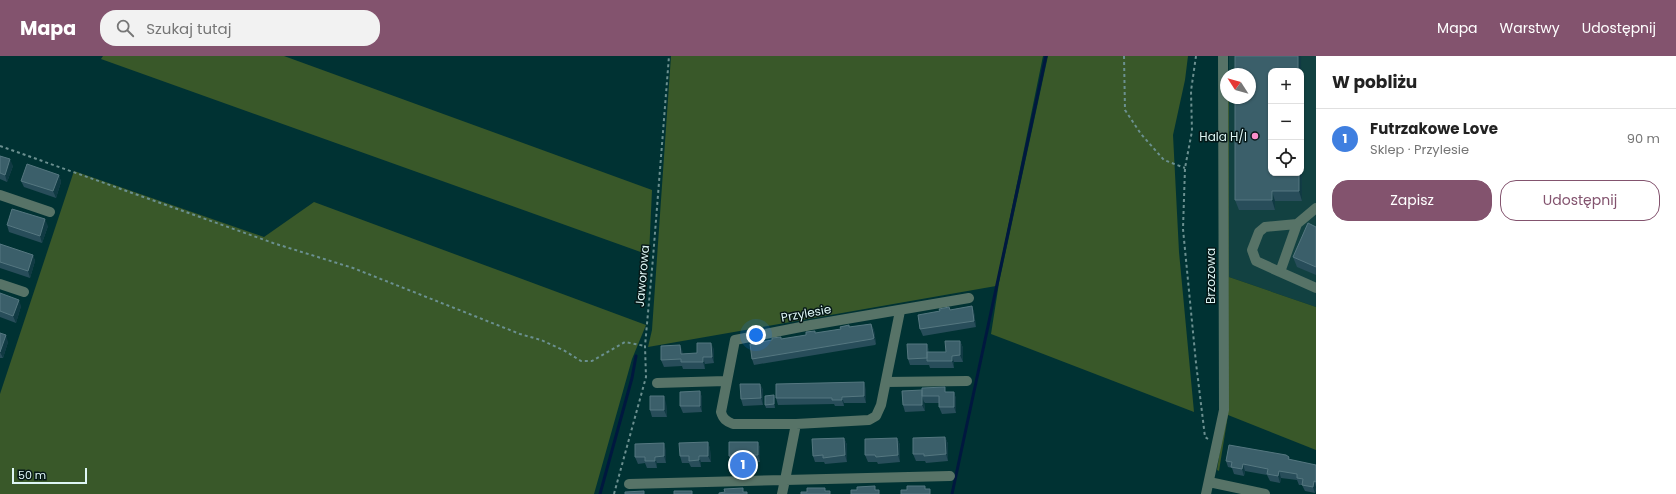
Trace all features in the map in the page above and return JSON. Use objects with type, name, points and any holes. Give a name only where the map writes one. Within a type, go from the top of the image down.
[{"type":"street","name":"Brzozowa","points":[[1206,494],[1224,410],[1223,56]]},
{"type":"street","points":[[0,196],[50,212]]},
{"type":"street","points":[[1280,272],[1297,224],[1316,208]]},
{"type":"street","points":[[1297,224],[1265,227],[1259,232],[1252,250],[1256,261],[1316,288]]},
{"type":"street","points":[[0,284],[24,292]]},
{"type":"street","name":"Przylesie","points":[[900,310],[881,405],[876,416],[870,420],[796,424],[733,424],[727,422],[723,417],[721,412],[735,340],[811,325],[970,298]]},
{"type":"street","points":[[657,383],[726,381]]},
{"type":"street","points":[[886,382],[967,381]]},
{"type":"street","points":[[782,494],[796,424]]},
{"type":"street","points":[[629,484],[950,476]]},
{"type":"street","points":[[1209,482],[1265,494]]},
{"type":"path","name":"Jaworowa","points":[[614,494],[646,377],[645,346],[669,56]]},
{"type":"path","points":[[1124,56],[1124,110],[1136,127],[1164,160],[1185,168]]},
{"type":"path","points":[[1196,56],[1191,91],[1192,130],[1185,168],[1183,229],[1191,320],[1205,437],[1210,441]]},
{"type":"path","points":[[0,146],[273,243],[353,268],[520,334],[542,340],[581,361],[592,361],[625,342],[645,346]]},
{"type":"shaded area","points":[[1229,56],[1316,56],[1316,307],[1229,277],[1229,104],[1256,104],[1256,68],[1229,68]]},
{"type":"green space","points":[[103,56],[284,56],[652,190],[649,255],[101,59]]},
{"type":"green space","points":[[671,56],[1043,56],[996,286],[648,347],[652,330]]},
{"type":"green space","points":[[1048,56],[1188,56],[1185,80],[1173,135],[1179,252],[1194,412],[991,334],[999,283]]},
{"type":"green space","points":[[1227,104],[1229,104],[1229,277],[1316,307],[1316,450],[1228,415],[1219,471],[1217,470],[1226,411]]},
{"type":"green space","points":[[74,171],[264,237],[314,202],[646,325],[632,359],[594,494],[0,494],[0,394]]},
{"type":"building","name":"Hala H/I","points":[[1235,56],[1298,56],[1298,68],[1268,68],[1268,176],[1299,176],[1299,191],[1272,191],[1272,200],[1235,200],[1235,104],[1256,104],[1256,68],[1235,68]]},
{"type":"building","points":[[0,156],[10,159],[5,175],[0,173]]},
{"type":"building","points":[[27,164],[59,175],[53,191],[21,181]]},
{"type":"building","points":[[12,209],[45,219],[40,236],[7,225]]},
{"type":"building","points":[[1308,223],[1316,227],[1316,267],[1293,257]]},
{"type":"building","points":[[0,244],[33,255],[28,271],[0,262]]},
{"type":"building","points":[[0,293],[19,300],[13,316],[0,311]]},
{"type":"building","points":[[972,306],[974,321],[920,329],[918,315],[940,311],[939,309],[949,307],[950,310]]},
{"type":"building","points":[[871,324],[874,338],[872,339],[752,359],[750,344],[772,340],[772,338],[781,337],[781,339],[806,335],[806,332],[815,331],[815,333],[841,329],[840,327],[849,325],[849,327]]},
{"type":"building","points":[[0,333],[6,335],[0,352]]},
{"type":"building","points":[[945,341],[960,341],[960,355],[952,356],[952,361],[927,361],[927,352],[946,352]]},
{"type":"building","points":[[697,343],[711,343],[712,357],[703,357],[703,362],[681,362],[681,359],[661,360],[661,346],[680,345],[681,354],[697,353]]},
{"type":"building","points":[[907,344],[927,344],[927,358],[908,359]]},
{"type":"building","points":[[864,382],[864,396],[842,397],[842,400],[832,400],[832,398],[776,398],[776,384]]},
{"type":"building","points":[[740,384],[760,384],[761,398],[741,399]]},
{"type":"building","points":[[945,387],[945,392],[954,392],[954,407],[939,407],[939,396],[922,396],[922,388]]},
{"type":"building","points":[[922,390],[922,405],[903,405],[902,391]]},
{"type":"building","points":[[700,391],[700,406],[680,406],[680,392]]},
{"type":"building","points":[[774,395],[774,404],[765,405],[765,396]]},
{"type":"building","points":[[650,396],[664,396],[664,410],[650,410]]},
{"type":"building","points":[[945,437],[946,454],[924,456],[924,454],[913,454],[913,438]]},
{"type":"building","points":[[844,438],[845,455],[823,458],[823,455],[813,456],[812,439]]},
{"type":"building","points":[[897,438],[898,455],[876,457],[875,455],[865,455],[865,439]]},
{"type":"building","points":[[708,442],[708,456],[699,456],[699,460],[689,461],[689,456],[680,456],[679,443]]},
{"type":"building","points":[[729,442],[758,442],[758,455],[749,455],[749,460],[739,460],[738,456],[729,456]]},
{"type":"building","points":[[664,443],[664,456],[655,457],[655,461],[645,461],[645,457],[635,457],[635,444]]},
{"type":"building","points":[[1229,445],[1286,455],[1289,457],[1288,459],[1316,465],[1316,482],[1314,481],[1313,487],[1302,485],[1303,479],[1297,478],[1297,474],[1279,471],[1278,476],[1267,474],[1268,469],[1243,464],[1242,469],[1231,467],[1232,462],[1226,461]]},
{"type":"building","points":[[875,486],[875,490],[879,490],[879,494],[851,494],[851,490],[857,490],[857,487]]},
{"type":"building","points":[[907,486],[925,486],[925,489],[930,489],[930,494],[901,494],[901,490],[907,490]]},
{"type":"building","points":[[743,488],[743,492],[747,492],[747,494],[719,494],[725,492],[724,489]]},
{"type":"building","points":[[807,488],[825,488],[825,491],[830,491],[830,494],[801,494],[801,492],[807,492]]},
{"type":"building","points":[[644,491],[644,494],[625,494],[625,492]]},
{"type":"building","points":[[674,491],[692,491],[692,494],[674,494]]},
{"type":"waterway","points":[[952,494],[1046,56]]},
{"type":"waterway","points":[[600,494],[632,378],[636,356]]},
{"type":"place","name":"Hala H/I","points":[[1255,136]]},
{"type":"place","name":"Futrzakowe Love","points":[[743,465]]}]
